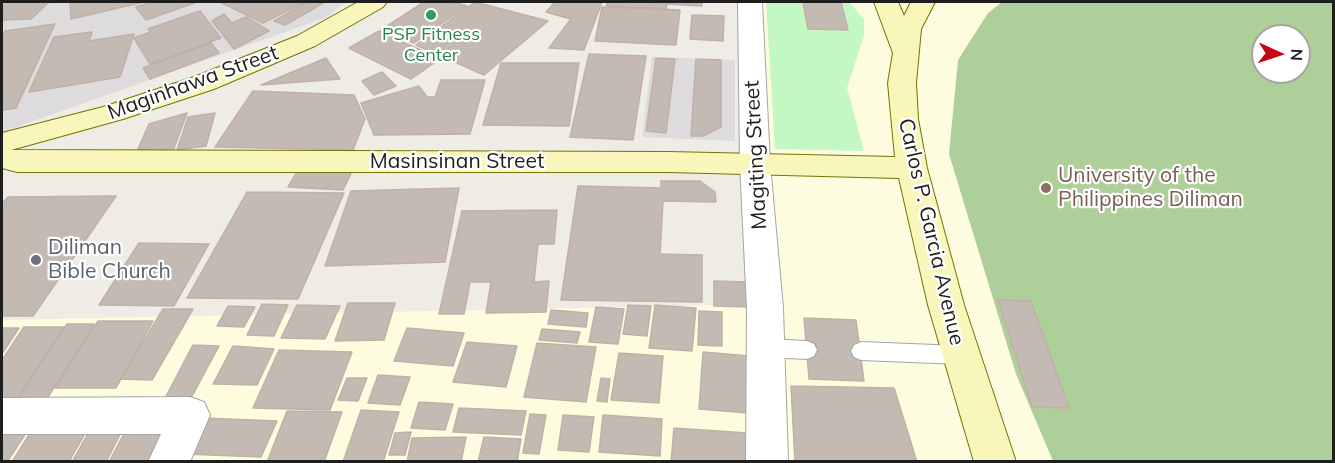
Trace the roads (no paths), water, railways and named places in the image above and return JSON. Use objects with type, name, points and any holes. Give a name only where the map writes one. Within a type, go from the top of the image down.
[{"type":"street","name":"Maginhawa Street","points":[[2,142],[113,113],[204,82],[306,41],[375,2]]},
{"type":"street","name":"Magiting Street","points":[[750,2],[755,164],[765,308],[767,462]]},
{"type":"street","points":[[886,2],[905,52]]},
{"type":"street","name":"Carlos P. Garcia Avenue","points":[[923,2],[909,29],[905,52],[903,102],[912,168],[960,355],[995,462]]},
{"type":"street","name":"Masinsinan Street","points":[[2,158],[17,162],[755,164],[912,168]]},
{"type":"street","points":[[2,416],[190,415],[170,462]]},
{"type":"lane","points":[[765,348],[807,350]]},
{"type":"lane","points":[[861,351],[960,355]]},
{"type":"place","name":"PSP Fitness Center","points":[[431,15]]},
{"type":"place","name":"University of the Philippines Diliman","points":[[1046,188]]},
{"type":"place","name":"Diliman Bible Church","points":[[36,260]]}]
